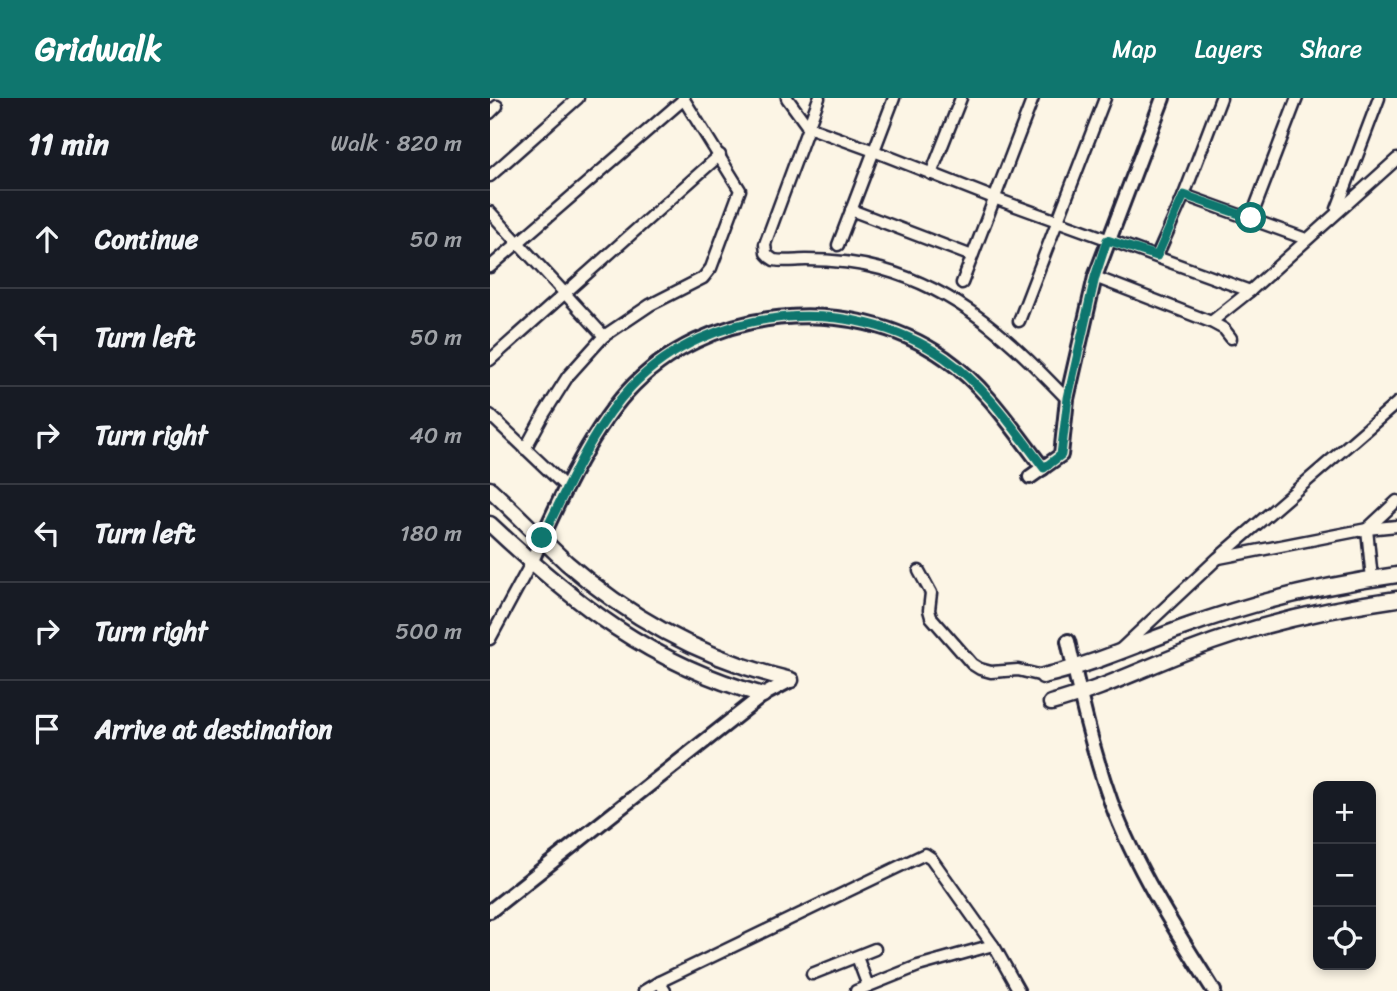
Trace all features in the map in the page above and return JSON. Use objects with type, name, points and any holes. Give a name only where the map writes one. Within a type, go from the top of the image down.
[{"type":"main road","points":[[490,489],[568,564],[610,597],[663,631],[737,664],[792,680]]},
{"type":"main road","points":[[490,524],[531,563],[594,614],[649,649],[711,679],[763,695]]},
{"type":"main road","points":[[1044,676],[1074,669],[1185,627],[1294,592],[1397,575]]},
{"type":"main road","points":[[1051,703],[1080,695],[1190,650],[1266,624],[1328,610],[1397,599]]},
{"type":"street","points":[[490,176],[578,98]]},
{"type":"street","points":[[787,98],[808,127],[1250,291]]},
{"type":"street","points":[[819,98],[765,244],[766,253],[777,260],[831,260],[854,263],[882,269],[929,287],[966,307],[999,331],[1068,398]]},
{"type":"street","points":[[838,245],[894,98]]},
{"type":"street","points":[[931,174],[961,98]]},
{"type":"street","points":[[962,283],[1033,98]]},
{"type":"street","points":[[1019,321],[1105,98]]},
{"type":"street","points":[[1030,477],[1061,455],[1068,398],[1095,277],[1163,98]]},
{"type":"street","points":[[1157,256],[1184,195],[1221,98]]},
{"type":"street","points":[[1251,218],[1297,98]]},
{"type":"street","points":[[1335,212],[1379,98]]},
{"type":"street","points":[[490,267],[683,99],[737,182],[739,193],[709,272],[699,281],[674,291],[631,316],[604,337],[564,382],[525,449]]},
{"type":"street","points":[[491,358],[720,155]]},
{"type":"street","points":[[1211,322],[1250,291],[1397,159]]},
{"type":"street","points":[[1184,195],[1306,239]]},
{"type":"street","points":[[851,210],[972,256]]},
{"type":"street","points":[[490,212],[604,337]]},
{"type":"street","points":[[1095,277],[1211,322],[1224,329],[1231,338]]},
{"type":"street","points":[[490,639],[594,438],[620,401],[639,380],[667,358],[692,343],[744,323],[800,316],[840,319],[878,327],[906,338],[945,358],[967,376],[993,402],[1044,468]]},
{"type":"street","points":[[1116,654],[1218,558],[1397,403]]},
{"type":"street","points":[[490,415],[567,488]]},
{"type":"street","points":[[1367,530],[1397,501]]},
{"type":"street","points":[[1218,558],[1397,526]]},
{"type":"street","points":[[1367,530],[1372,579]]},
{"type":"street","points":[[919,571],[931,593],[931,617],[972,664],[985,671],[1018,670],[1044,676]]},
{"type":"street","points":[[1068,641],[1099,767],[1112,805],[1155,894],[1214,991]]},
{"type":"street","points":[[490,911],[763,695],[792,680]]},
{"type":"street","points":[[645,991],[662,986],[922,854],[931,858],[993,944],[1019,991]]},
{"type":"street","points":[[856,991],[918,967],[993,944]]},
{"type":"street","points":[[812,974],[876,949]]},
{"type":"street","points":[[857,957],[868,986]]},
{"type":"route","points":[[542,538],[601,426],[647,373],[679,350],[725,329],[780,317],[811,316],[854,321],[894,332],[937,353],[986,394],[1044,468],[1061,455],[1068,398],[1095,277],[1107,240],[1157,256],[1184,195],[1251,218]]}]
